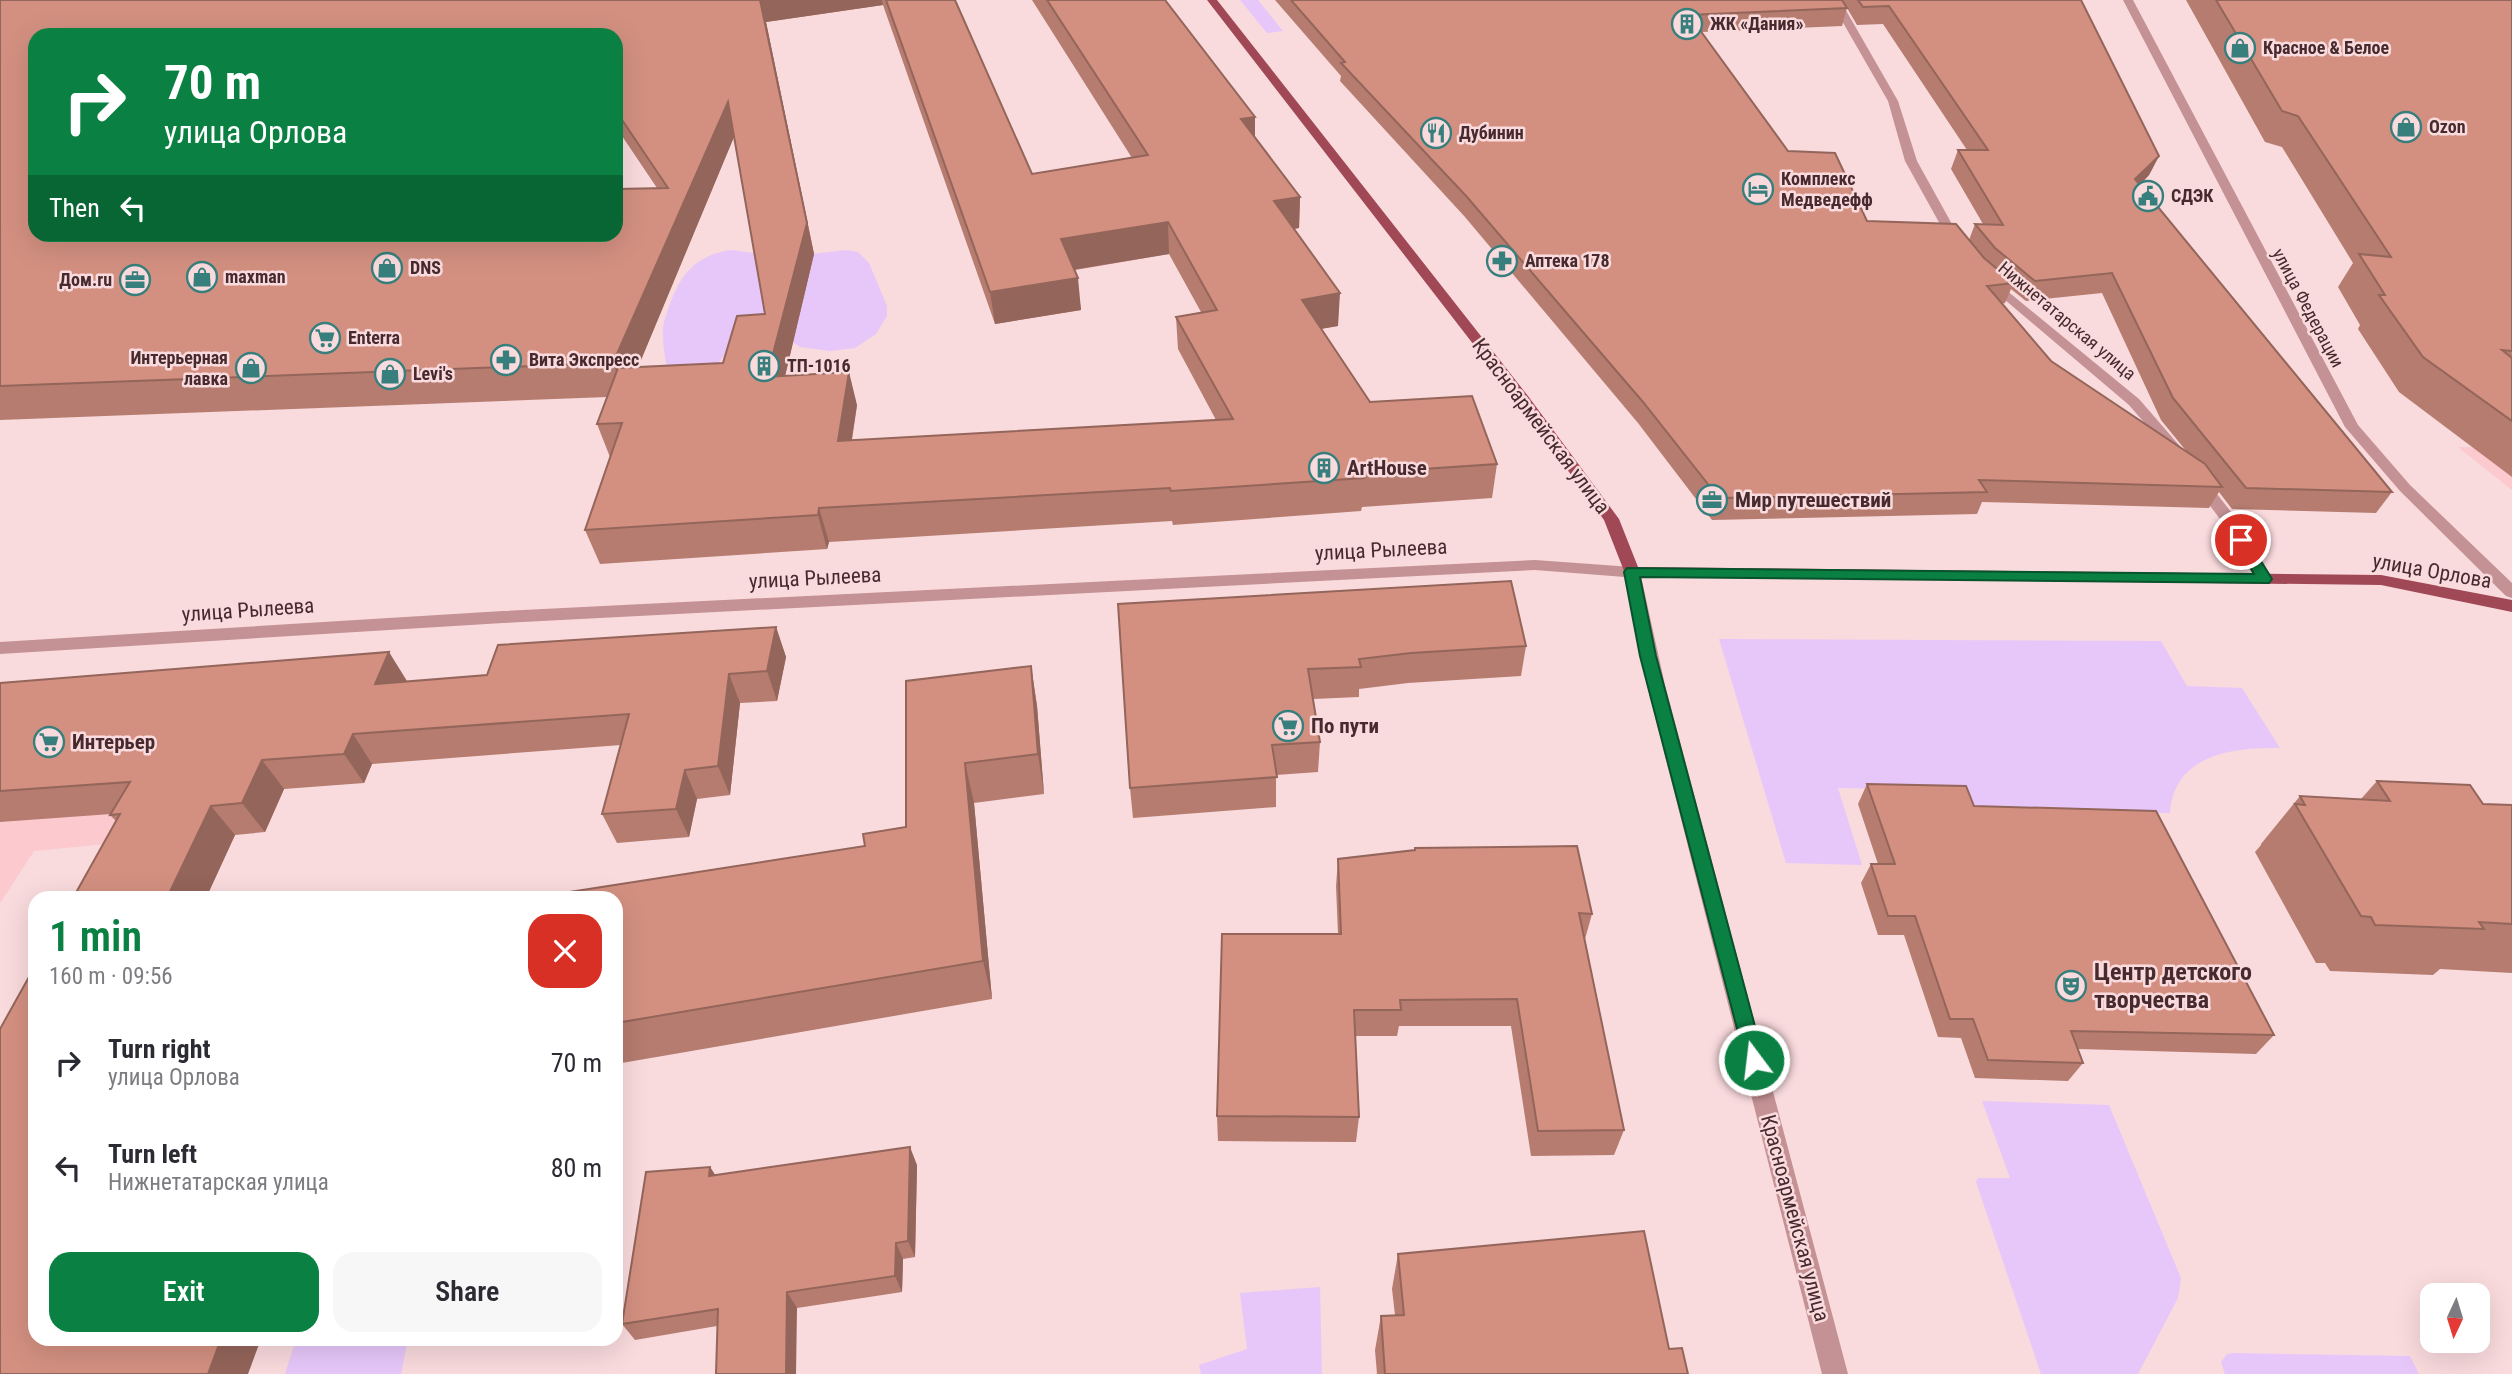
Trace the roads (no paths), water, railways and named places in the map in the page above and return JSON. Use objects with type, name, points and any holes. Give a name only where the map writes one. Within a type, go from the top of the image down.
[{"type":"main road","name":"Красноармейская улица","points":[[1212,0],[1523,399],[1611,519],[1632,572]]},
{"type":"main road","name":"улица Орлова","points":[[1632,572],[2381,580],[2512,606]]},
{"type":"street","points":[[1835,0],[1893,101],[1911,161],[1963,251]]},
{"type":"street","name":"улица Федерации","points":[[2128,0],[2351,427],[2406,488],[2512,592]]},
{"type":"street","name":"Нижнетатарская улица","points":[[1981,273],[2134,402],[2170,442],[2230,521],[2264,579]]},
{"type":"street","name":"улица Рылеева","points":[[0,648],[503,617],[1535,565],[1632,572]]},
{"type":"street","name":"Красноармейская улица","points":[[1632,572],[1656,685],[1835,1374]]},
{"type":"place","name":"ЖК «Дания»","points":[[1687,24]]},
{"type":"place","name":"Красное & Белое","points":[[2240,48]]},
{"type":"place","name":"Ozon","points":[[2406,127]]},
{"type":"place","name":"Дубинин","points":[[1436,133]]},
{"type":"place","name":"Комплекс Медведефф","points":[[1758,189]]},
{"type":"place","name":"СДЭК","points":[[2148,196]]},
{"type":"place","name":"Аптека 178","points":[[1502,261]]},
{"type":"place","name":"DNS","points":[[387,268]]},
{"type":"place","name":"maxman","points":[[202,277]]},
{"type":"place","name":"Дом.ru","points":[[135,280]]},
{"type":"place","name":"Enterra","points":[[325,338]]},
{"type":"place","name":"Вита Экспресс","points":[[506,360]]},
{"type":"place","name":"ТП-1016","points":[[764,366]]},
{"type":"place","name":"Интерьерная лавка","points":[[251,368]]},
{"type":"place","name":"Levi's","points":[[390,374]]},
{"type":"place","name":"ArtHouse","points":[[1324,468]]},
{"type":"place","name":"Мир путешествий","points":[[1712,500]]},
{"type":"place","name":"По пути","points":[[1288,726]]},
{"type":"place","name":"Интерьер","points":[[49,742]]},
{"type":"place","name":"Центр детского творчества","points":[[2071,986]]}]
